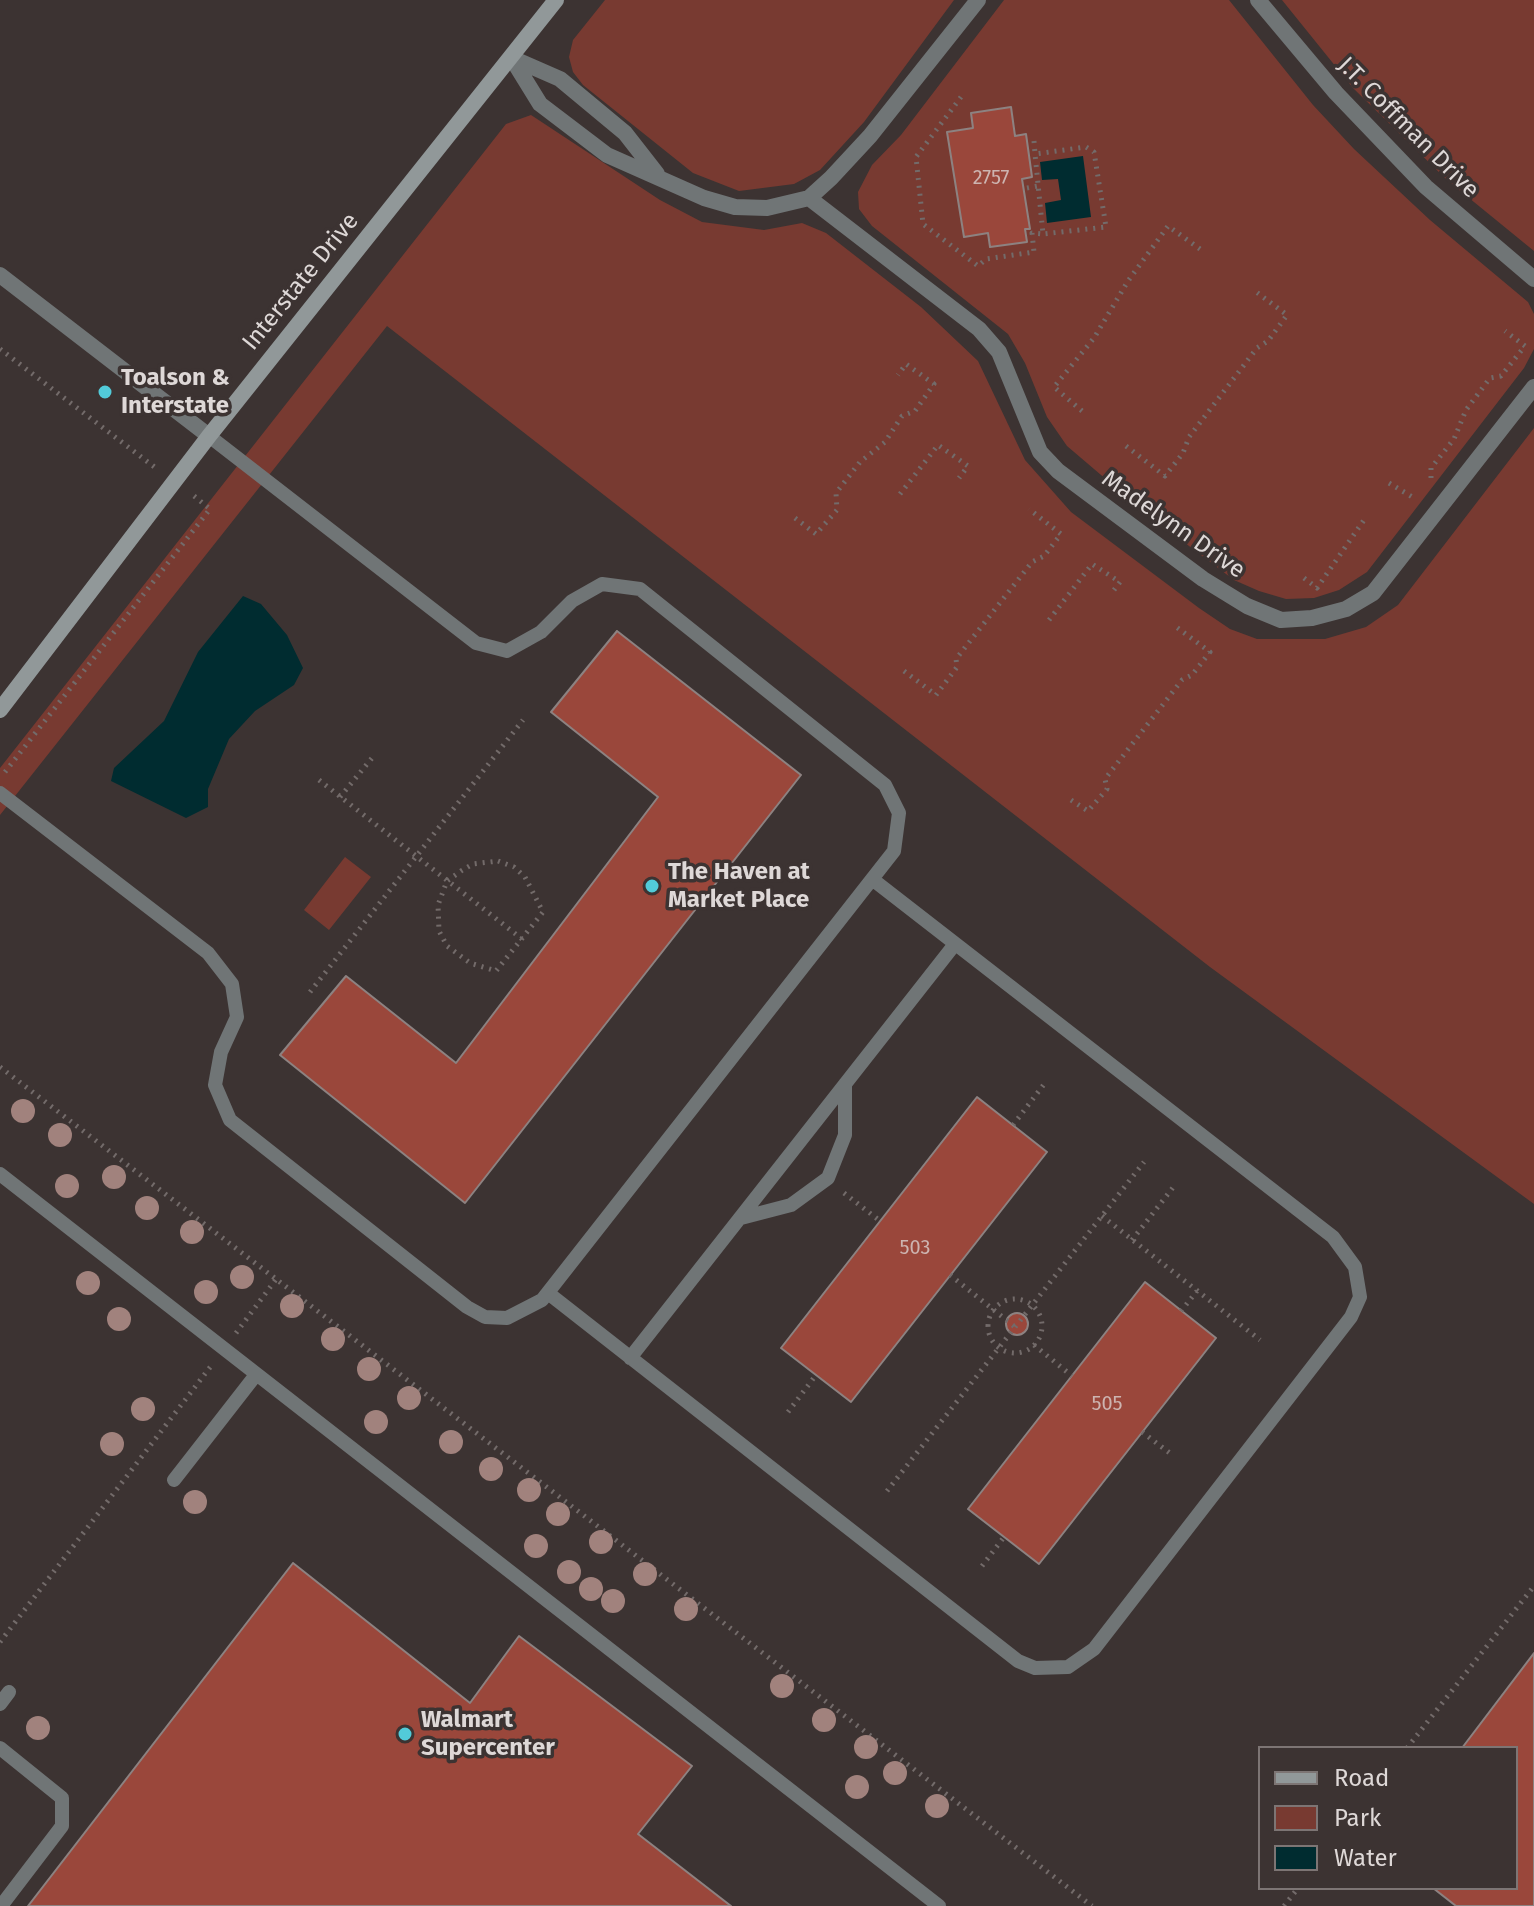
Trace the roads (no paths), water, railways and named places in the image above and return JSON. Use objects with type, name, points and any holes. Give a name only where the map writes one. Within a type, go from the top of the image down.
[{"type":"main road","name":"Interstate Drive","points":[[0,710],[209,436],[556,0]]},
{"type":"street","points":[[511,57],[540,104],[607,155],[704,198],[735,207],[767,208],[809,198],[870,136],[978,0]]},
{"type":"street","name":"J.T. Coffman Drive","points":[[1258,0],[1336,93],[1426,187],[1534,279]]},
{"type":"street","points":[[511,57],[560,79],[625,133],[657,176]]},
{"type":"street","name":"Madelynn Drive","points":[[809,198],[979,329],[999,352],[1040,452],[1058,471],[1203,579],[1247,606],[1281,620],[1312,618],[1335,612],[1373,593],[1534,387]]},
{"type":"street","points":[[0,275],[209,436]]},
{"type":"lane","points":[[0,793],[208,953],[232,984],[237,1017],[221,1052],[215,1085],[230,1120],[467,1307],[485,1317],[507,1318],[542,1300],[894,851],[899,813],[885,785],[640,589],[602,584],[572,601],[541,632],[507,651],[476,643],[209,436]]},
{"type":"lane","points":[[548,1293],[1018,1661],[1035,1668],[1068,1667],[1094,1649],[1351,1317],[1360,1297],[1355,1267],[1333,1237],[872,879]]},
{"type":"lane","points":[[630,1358],[955,944]]},
{"type":"lane","points":[[740,1218],[791,1205],[828,1178],[845,1135],[845,1084]]},
{"type":"lane","points":[[0,1174],[225,1348],[255,1376],[939,1906]]},
{"type":"lane","points":[[174,1480],[255,1376]]},
{"type":"lane","points":[[0,1748],[62,1798],[62,1826],[1,1906]]},
{"type":"water","points":[[1083,156],[1091,217],[1047,223],[1045,203],[1061,200],[1058,179],[1042,180],[1040,162]]},
{"type":"water","points":[[243,596],[261,604],[287,635],[303,668],[294,685],[255,711],[229,739],[208,789],[208,807],[186,818],[111,781],[114,768],[164,721],[198,652]]},
{"type":"place","name":"Toalson & Interstate","points":[[105,392]]},
{"type":"place","name":"The Haven at Market Place","points":[[652,886]]},
{"type":"place","name":"Walmart Supercenter","points":[[405,1734]]}]
